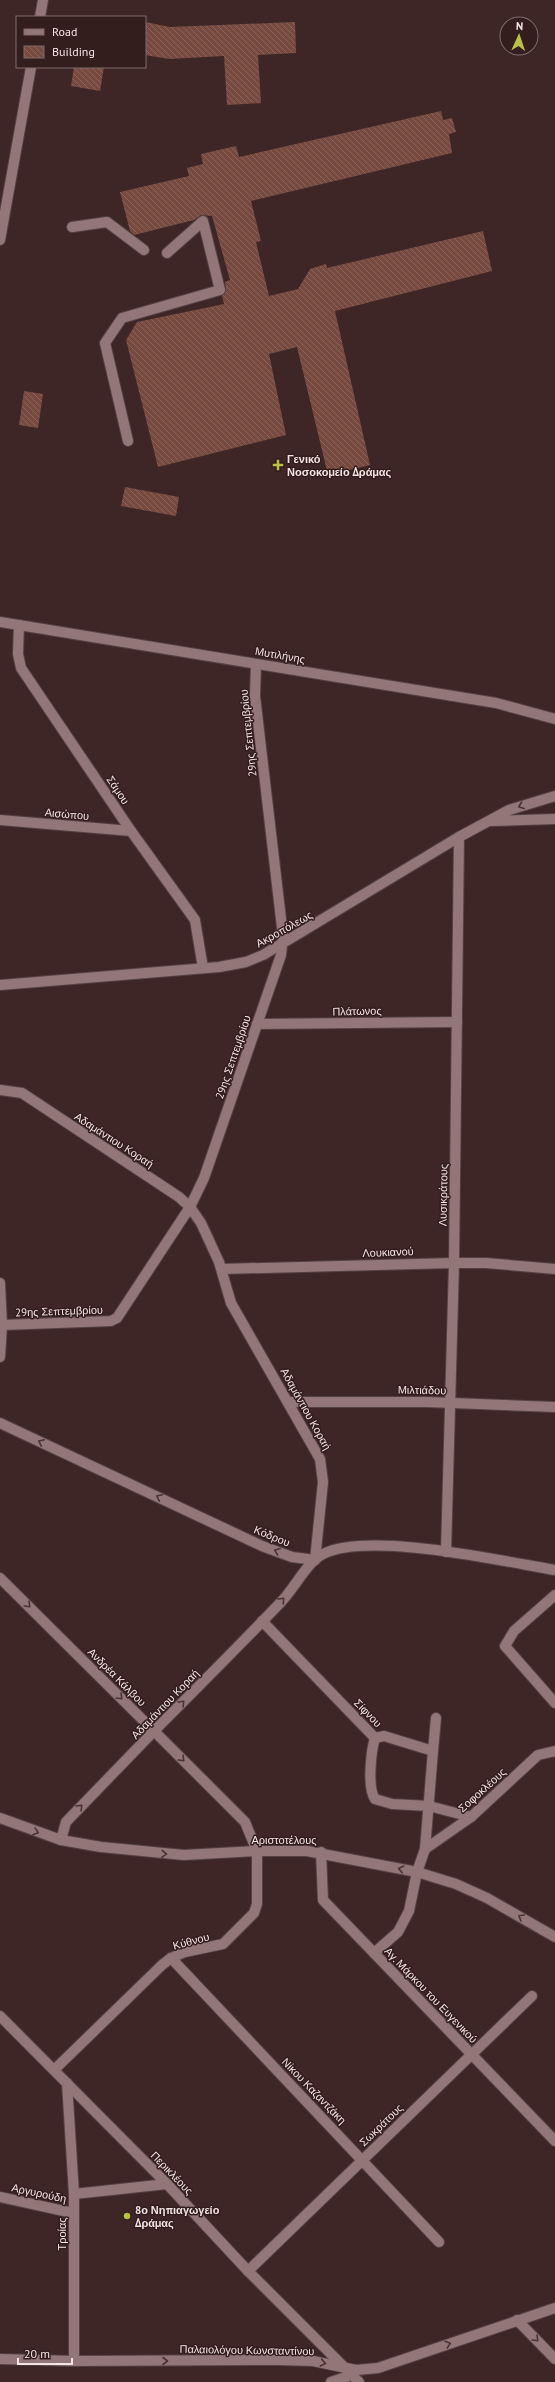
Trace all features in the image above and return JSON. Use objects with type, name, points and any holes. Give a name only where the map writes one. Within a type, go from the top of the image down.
[{"type":"street","points":[[40,16],[43,0]]},
{"type":"street","points":[[0,240],[31,68]]},
{"type":"street","points":[[128,441],[105,343],[122,318],[220,290],[203,221],[167,254]]},
{"type":"street","points":[[72,227],[107,222],[144,250]]},
{"type":"street","name":"Μυτιλήνης","points":[[0,622],[496,703],[555,719]]},
{"type":"street","name":"Σάμου","points":[[19,625],[18,654],[21,668],[131,831],[195,920],[203,968]]},
{"type":"street","name":"29ης Σεπτεμβρίου","points":[[2,1325],[111,1321],[117,1318],[190,1207],[204,1178],[281,955],[282,945],[255,696],[256,664]]},
{"type":"street","points":[[488,822],[519,806],[555,796]]},
{"type":"street","name":"Ακροπόλεως","points":[[0,985],[65,981],[203,968],[246,962],[282,945],[488,822],[555,819]]},
{"type":"street","name":"Αισώπου","points":[[0,820],[131,831]]},
{"type":"street","name":"Λυσικράτους","points":[[446,1552],[454,1263],[459,838]]},
{"type":"street","name":"Πλάτωνος","points":[[257,1024],[457,1022]]},
{"type":"street","name":"Αδαμάντιου Κοραή","points":[[0,1090],[22,1093],[179,1197],[190,1207],[201,1223],[222,1269],[231,1303],[289,1402],[320,1459],[323,1469],[315,1560],[288,1594],[66,1822],[61,1840]]},
{"type":"street","name":"Λουκιανού","points":[[222,1269],[486,1263],[555,1269]]},
{"type":"street","points":[[0,1283],[2,1325],[0,1357]]},
{"type":"street","name":"Μιλτιάδου","points":[[289,1402],[450,1402],[555,1407]]},
{"type":"street","name":"Κόδρου","points":[[0,1423],[262,1546],[292,1556],[315,1560]]},
{"type":"street","points":[[315,1560],[338,1548],[358,1545],[446,1552],[555,1570]]},
{"type":"street","name":"Ανδρέα Κάλβου","points":[[0,1578],[245,1822],[257,1851]]},
{"type":"street","points":[[555,1595],[514,1631],[505,1646],[555,1702]]},
{"type":"street","name":"Σίφνου","points":[[262,1621],[375,1738],[371,1761],[371,1793],[374,1797],[392,1804],[429,1806]]},
{"type":"street","points":[[374,1953],[398,1932],[409,1911],[416,1872],[425,1849],[436,1718]]},
{"type":"street","points":[[375,1738],[384,1736],[433,1751]]},
{"type":"street","name":"Σοφοκλέους","points":[[425,1849],[471,1817],[534,1759],[542,1754],[555,1750]]},
{"type":"street","points":[[429,1806],[471,1817]]},
{"type":"street","name":"Αριστοτέλους","points":[[0,1818],[61,1840],[101,1847],[184,1855],[257,1851],[321,1852],[416,1872],[456,1884],[488,1898],[555,1937]]},
{"type":"street","name":"Κύθνου","points":[[54,2070],[171,1958],[185,1952],[223,1944],[254,1913],[257,1904],[257,1851]]},
{"type":"street","name":"Αγ. Μάρκου του Ευγενικού","points":[[321,1852],[323,1900],[555,2141]]},
{"type":"street","name":"Νίκου Καζαντζάκη","points":[[171,1958],[439,2242]]},
{"type":"street","name":"Σωκράτους","points":[[248,2271],[532,1996]]},
{"type":"street","name":"Περικλέους","points":[[0,2016],[167,2184],[248,2271],[353,2375]]},
{"type":"street","name":"Τροίας","points":[[67,2083],[74,2194],[74,2361]]},
{"type":"street","points":[[74,2194],[167,2184]]},
{"type":"street","name":"Αργυρούδη","points":[[0,2197],[74,2213]]},
{"type":"street","name":"Παλαιολόγου Κωνσταντίνου","points":[[0,2359],[74,2361],[301,2360],[353,2375],[378,2368],[555,2308]]},
{"type":"street","points":[[517,2320],[555,2359]]},
{"type":"street","points":[[331,2382],[353,2375]]},
{"type":"building","points":[[146,22],[170,27],[295,22],[296,53],[258,55],[261,103],[227,105],[224,56],[169,59],[146,55]]},
{"type":"building","points":[[74,68],[104,68],[100,91],[71,86]]},
{"type":"building","points":[[441,111],[443,120],[452,118],[456,132],[449,134],[452,153],[251,201],[261,241],[256,242],[269,296],[298,289],[310,269],[326,264],[327,268],[483,231],[492,271],[335,311],[370,465],[328,475],[297,347],[269,354],[286,435],[158,467],[126,340],[137,322],[224,304],[222,296],[226,291],[225,282],[230,280],[212,216],[201,215],[194,220],[134,235],[130,231],[120,192],[189,176],[187,168],[203,164],[201,154],[236,146],[239,157]]},
{"type":"building","points":[[24,391],[43,394],[38,428],[19,425]]},
{"type":"building","points":[[125,487],[179,497],[176,516],[121,506]]},
{"type":"place","name":"Γενικό Νοσοκομείο Δράμας","points":[[278,465]]},
{"type":"place","name":"8ο Νηπιαγωγείο Δράμας","points":[[127,2216]]}]
